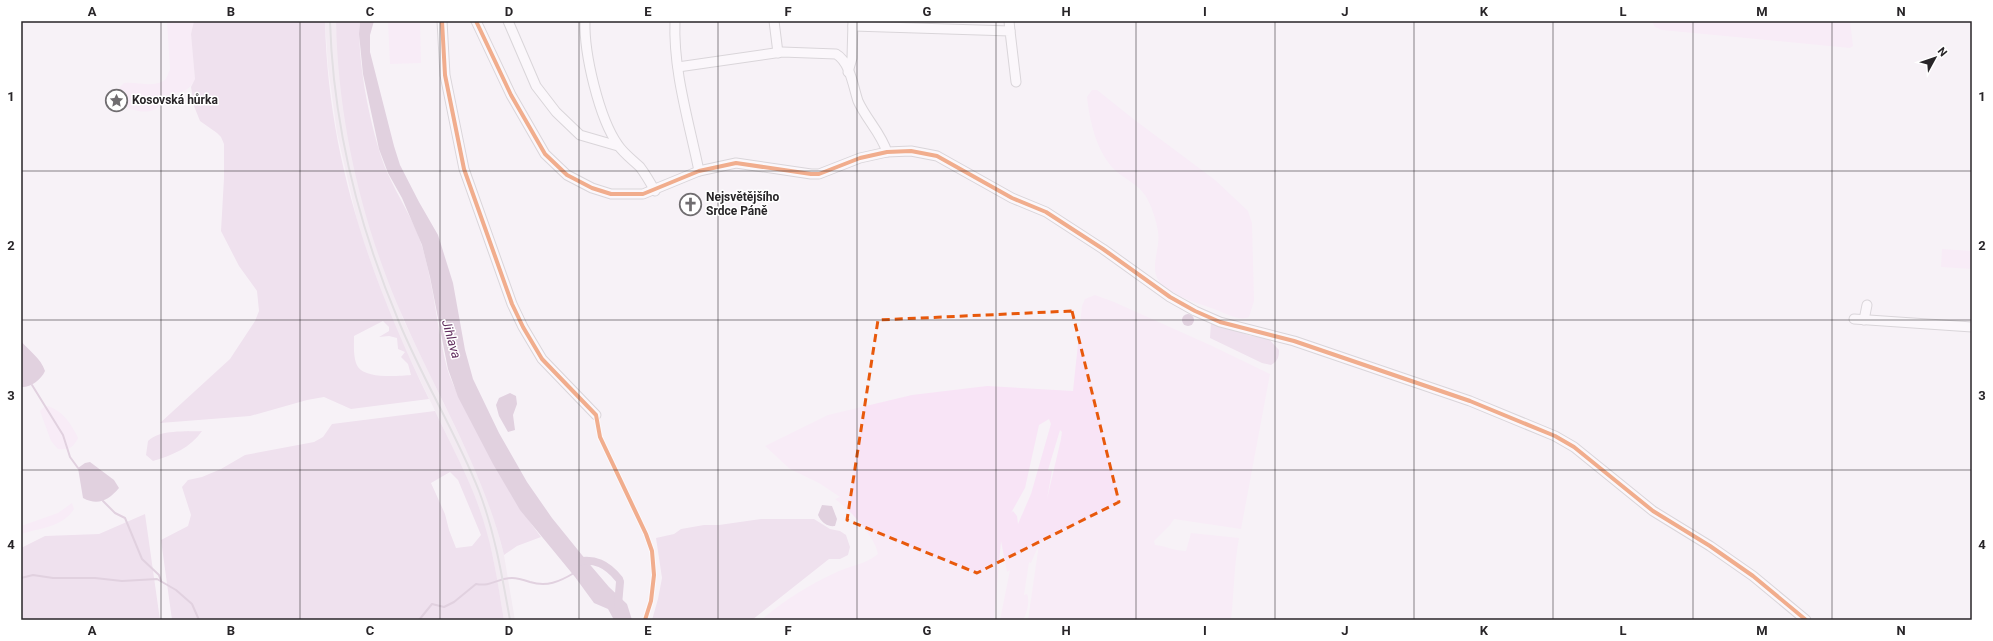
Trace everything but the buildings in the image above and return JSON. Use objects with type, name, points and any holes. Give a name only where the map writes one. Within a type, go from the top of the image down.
[{"type":"street","points":[[442,21],[445,75],[464,169],[512,304],[523,327],[542,359],[596,415]]},
{"type":"street","points":[[476,21],[521,113],[545,154],[567,175],[602,192],[629,196],[643,194],[655,191],[699,171],[736,163],[798,174],[819,174],[860,158],[887,152],[911,151],[928,153],[945,160],[1012,198],[1046,212],[1170,297],[1220,322],[1294,341],[1470,401],[1556,436],[1574,447],[1653,511],[1710,546],[1753,576],[1806,620]]},
{"type":"street","points":[[508,21],[536,86],[556,112],[580,135],[618,146]]},
{"type":"street","points":[[585,21],[585,42],[594,84],[607,125],[618,146],[639,166],[655,191]]},
{"type":"street","points":[[675,21],[674,46],[699,171]]},
{"type":"street","points":[[774,21],[778,53]]},
{"type":"street","points":[[1009,21],[1016,82]]},
{"type":"street","points":[[848,72],[852,58],[853,23],[1010,31]]},
{"type":"street","points":[[678,67],[778,53],[836,54],[840,57],[848,72],[859,102],[884,142],[887,152]]},
{"type":"street","points":[[1864,320],[1867,305]]},
{"type":"street","points":[[1854,319],[1972,327]]},
{"type":"highlighted area","points":[[1072,311],[1119,502],[977,573],[847,520],[878,320]]},
{"type":"shaded area","points":[[167,21],[194,21],[191,34],[195,79],[193,83],[186,90],[171,93],[161,105],[150,111],[138,111],[116,102],[120,87],[124,83],[156,84],[166,79],[170,69]]},
{"type":"shaded area","points":[[194,21],[325,21],[328,71],[334,120],[356,216],[388,308],[429,399],[351,409],[324,397],[307,400],[250,416],[160,423],[230,359],[255,321],[259,311],[257,291],[239,266],[221,231],[224,144],[221,137],[217,133],[200,121],[194,106],[191,87],[195,79],[191,34]],"holes":[[[383,321],[389,327],[389,331],[379,337],[389,336],[397,338],[398,349],[405,352],[401,357],[408,364],[411,375],[375,375],[362,371],[356,364],[354,336]]]},
{"type":"shaded area","points":[[325,21],[336,21],[339,66],[348,132],[370,226],[404,321],[474,466],[491,507],[504,555],[515,620],[504,620],[493,557],[480,510],[464,471],[394,326],[359,229],[337,133],[328,67]]},
{"type":"shaded area","points":[[336,21],[360,21],[360,56],[366,98],[376,139],[387,172],[419,236],[430,276],[447,368],[453,384],[460,400],[514,499],[541,537],[517,546],[504,555],[485,494],[460,436],[418,351],[390,287],[365,213],[348,137],[342,98]]},
{"type":"shaded area","points":[[388,21],[420,21],[421,63],[390,64]]},
{"type":"shaded area","points":[[1652,21],[1850,21],[1853,46],[1850,48],[1662,30],[1655,27]]},
{"type":"shaded area","points":[[1092,90],[1097,90],[1215,180],[1248,211],[1252,223],[1254,301],[1249,317],[1241,318],[1231,316],[1173,293],[1162,285],[1155,273],[1158,232],[1153,213],[1142,192],[1117,172],[1104,156],[1096,138],[1090,117],[1087,97]]},
{"type":"shaded area","points":[[1942,249],[1972,251],[1972,269],[1941,267]]},
{"type":"shaded area","points":[[1095,295],[1114,302],[1270,374],[1241,529],[1174,519],[1154,541],[1155,545],[1186,551],[1191,533],[1239,538],[1231,620],[1028,620],[1039,544],[1031,563],[1029,562],[1024,595],[1027,594],[1028,604],[1023,620],[1000,620],[1010,570],[1007,572],[1001,541],[994,620],[761,620],[780,605],[818,581],[839,571],[869,560],[878,554],[872,539],[861,524],[835,499],[840,497],[819,483],[790,469],[765,446],[828,415],[912,395],[987,386],[1073,391],[1082,306],[1085,299]],"holes":[[[1049,419],[1051,424],[1031,494],[1018,524],[1017,516],[1013,511],[1011,513],[1025,488],[1039,425]],[[1060,430],[1062,432],[1061,439],[1047,499],[1052,471],[1048,470]]]},
{"type":"shaded area","points":[[1211,322],[1251,336],[1267,337],[1279,350],[1278,359],[1271,365],[1262,363],[1210,338]]},
{"type":"shaded area","points":[[48,406],[63,415],[70,423],[78,438],[70,448],[58,449],[51,441],[40,411],[44,407]]},
{"type":"shaded area","points":[[435,411],[477,501],[487,533],[497,576],[504,620],[172,620],[161,540],[188,526],[191,515],[182,487],[188,480],[202,477],[221,469],[245,455],[314,442],[323,437],[332,424]],"holes":[[[450,472],[458,480],[481,535],[472,546],[456,548],[445,514],[431,483]]]},
{"type":"shaded area","points":[[202,431],[192,442],[167,456],[153,461],[146,455],[148,441],[153,437],[174,432]]},
{"type":"shaded area","points":[[72,503],[74,509],[64,520],[50,526],[21,534],[21,526],[58,513]]},
{"type":"shaded area","points":[[145,514],[160,620],[21,620],[21,548],[45,536],[99,534]]},
{"type":"shaded area","points":[[761,519],[814,519],[830,529],[840,531],[846,535],[850,547],[848,555],[840,559],[829,559],[752,620],[652,620],[662,578],[656,538],[674,534],[681,529]]},
{"type":"water","name":"Jihlava","points":[[360,21],[374,21],[370,35],[370,52],[394,146],[400,165],[438,235],[453,283],[465,350],[473,379],[499,433],[527,482],[552,518],[586,560],[609,587],[627,604],[632,620],[614,620],[608,609],[594,603],[575,577],[520,510],[493,464],[458,397],[448,369],[430,277],[422,245],[402,198],[388,173],[379,149],[363,74],[359,34]]},
{"type":"water","points":[[1188,314],[1192,316],[1194,320],[1192,324],[1188,326],[1184,324],[1182,320],[1184,316]]},
{"type":"water","points":[[21,341],[38,358],[45,371],[35,383],[24,387],[21,387]]},
{"type":"water","points":[[510,393],[516,396],[517,404],[513,415],[515,430],[508,432],[499,416],[496,405],[499,398]]},
{"type":"water","points":[[90,462],[114,480],[119,488],[107,499],[98,502],[83,498],[78,468],[85,463]]},
{"type":"water","points":[[822,505],[832,506],[837,519],[835,526],[827,525],[819,518],[818,515]]},
{"type":"waterway","points":[[32,385],[63,435],[70,457],[78,468]]},
{"type":"waterway","points":[[103,501],[115,513],[125,518],[142,559],[159,575],[161,581]]},
{"type":"waterway","points":[[576,562],[589,561],[600,563],[610,569],[619,579]]},
{"type":"waterway","points":[[419,620],[432,604],[444,607],[454,602],[476,584],[481,585],[507,578],[547,584],[563,579],[574,573]]},
{"type":"waterway","points":[[21,578],[33,575],[53,578],[95,578],[122,581],[157,579],[176,590],[192,604],[199,620]]},
{"type":"waterway","points":[[618,605],[620,582]]},
{"type":"railway","points":[[330,21],[336,98],[360,212],[385,286],[408,344],[470,469],[485,507],[494,539],[510,620]]},
{"type":"cycle path","points":[[442,21],[445,75],[464,169],[512,304],[523,327],[542,359],[596,415],[600,437],[646,534],[652,551],[654,575],[651,601],[645,620]]},
{"type":"cycle path","points":[[476,21],[511,95],[545,154],[567,175],[592,188],[611,194],[643,194],[699,171],[736,163],[819,174],[860,158],[887,152],[911,151],[937,156],[1012,198],[1046,212],[1103,249],[1170,297],[1195,311],[1220,322],[1294,341],[1470,401],[1555,436],[1574,447],[1653,511],[1710,546],[1753,576],[1806,620]]},
{"type":"place","name":"Kosovská hůrka","points":[[116,100]]},
{"type":"place","name":"Nejsvětějšího Srdce Páně","points":[[691,204]]}]
